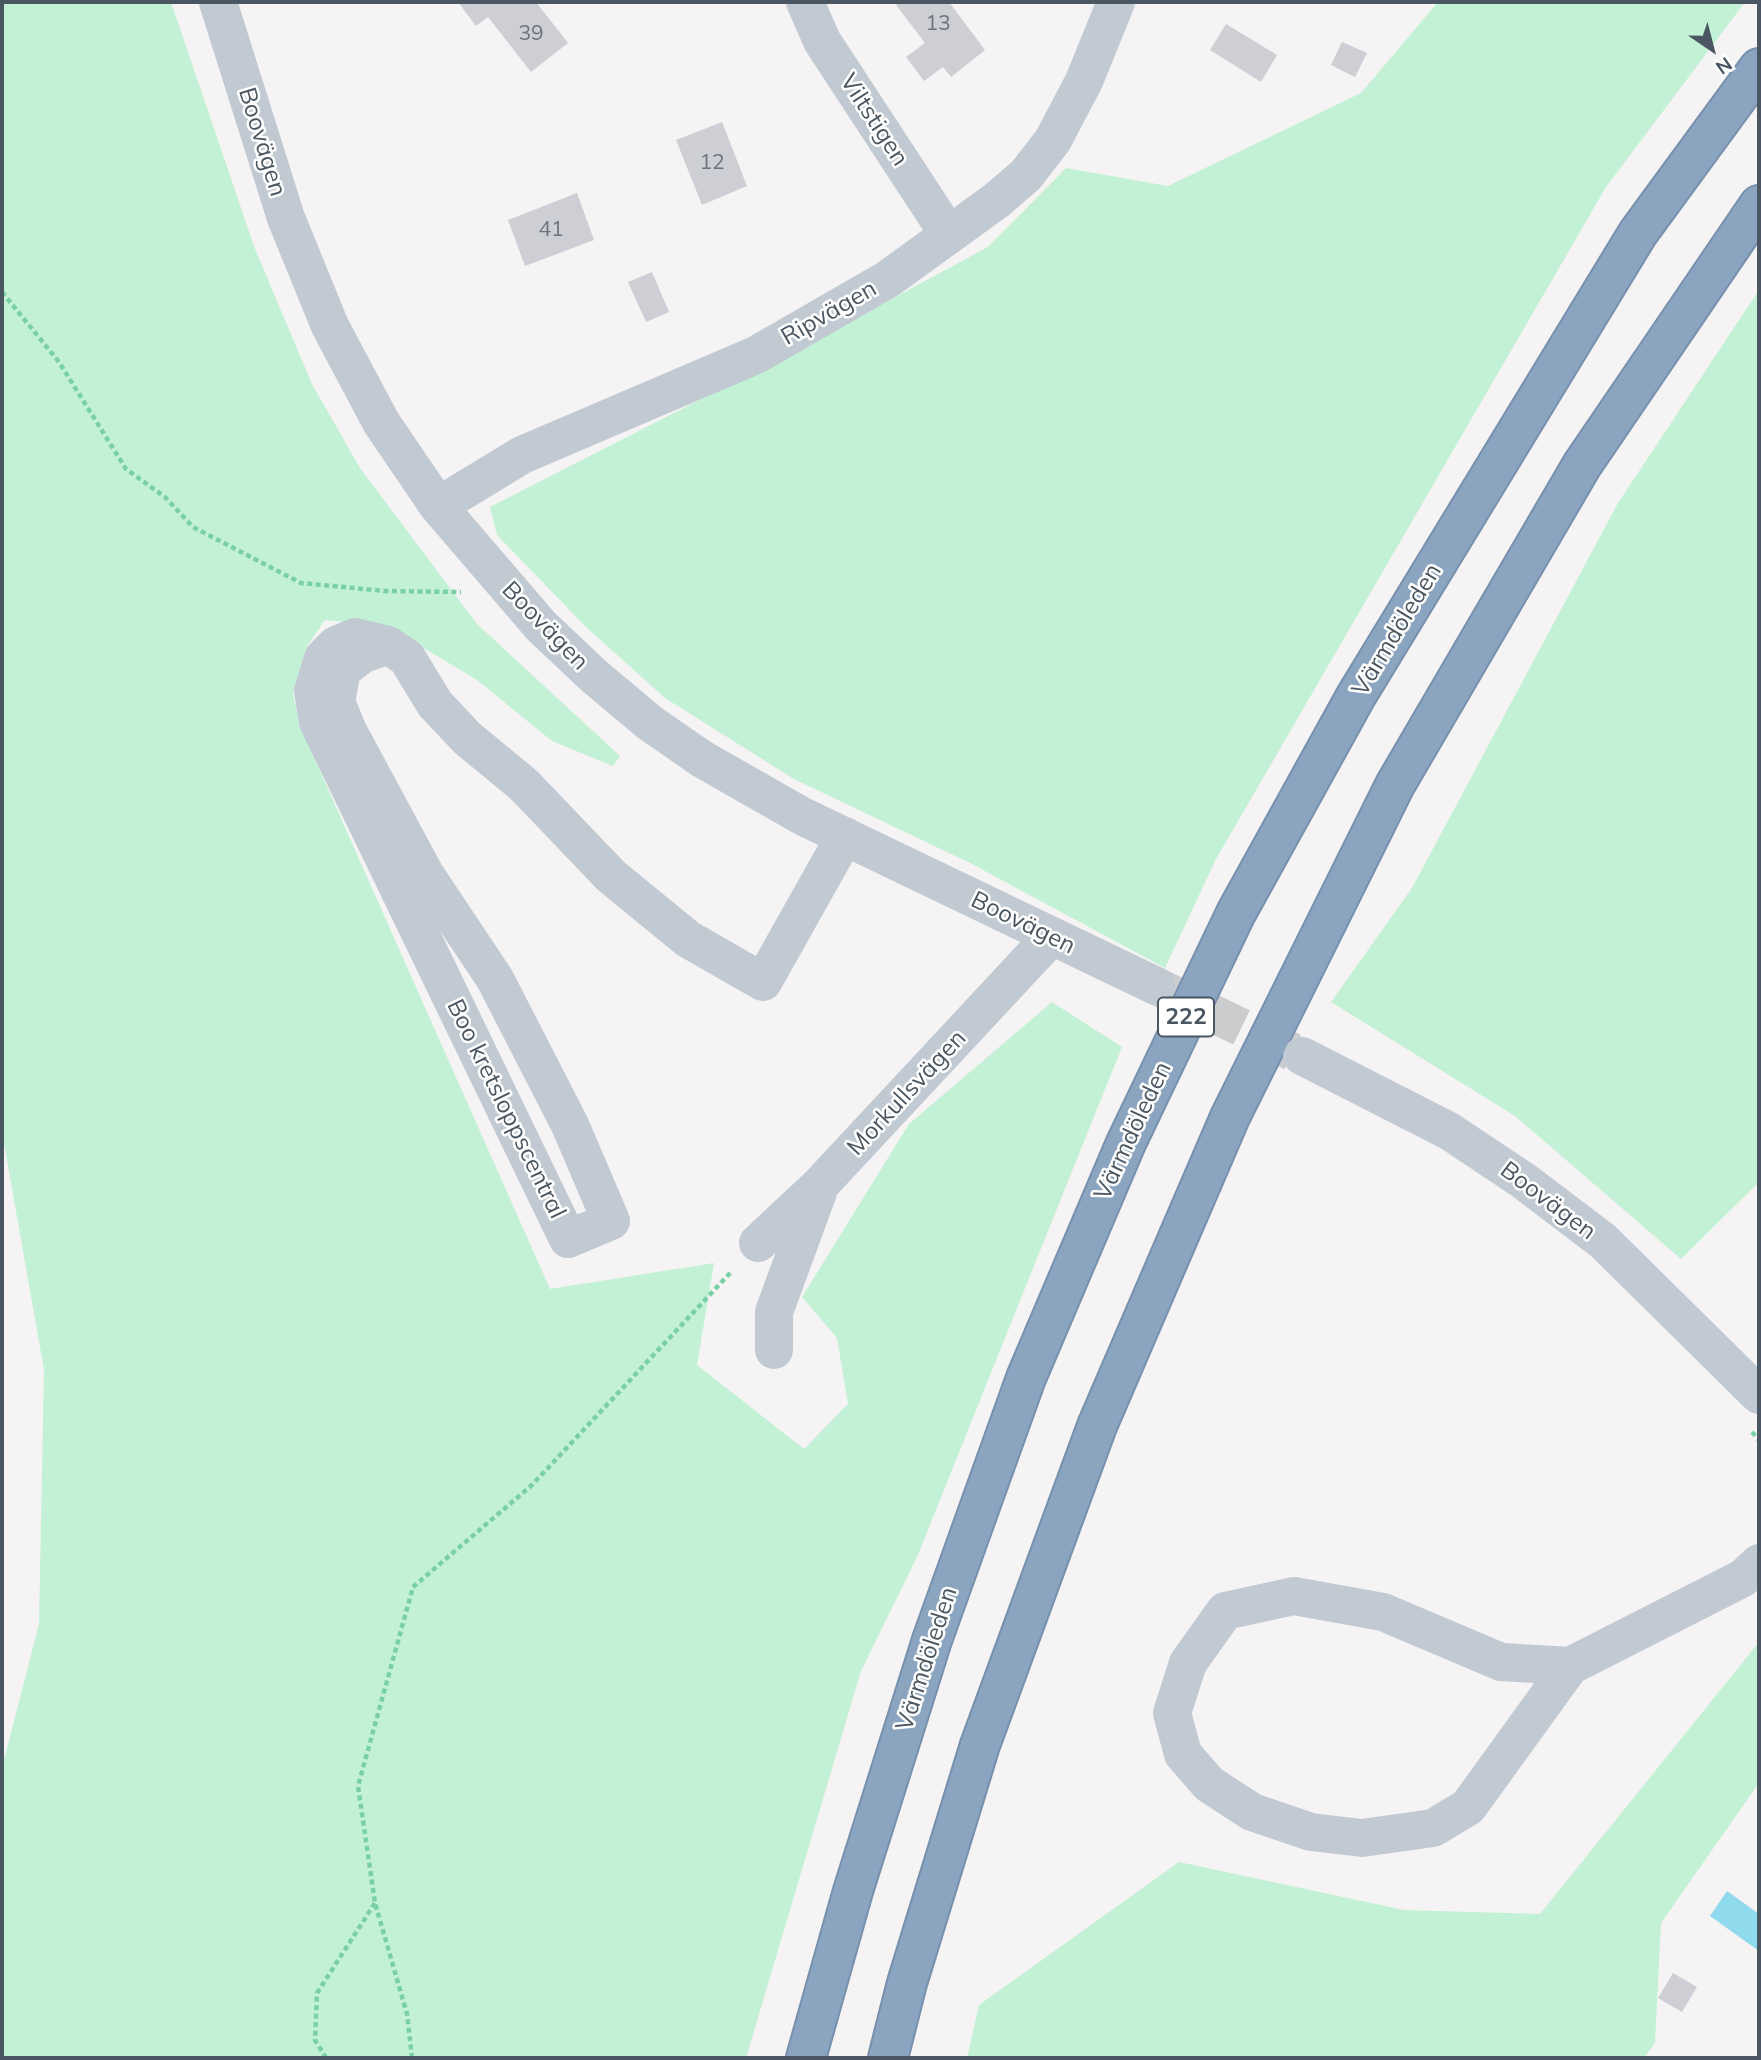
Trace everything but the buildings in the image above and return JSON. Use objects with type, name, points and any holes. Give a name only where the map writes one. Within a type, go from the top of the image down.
[{"type":"highway","name":"Värmdöleden","points":[[806,2058],[853,1891],[932,1640],[1026,1378],[1149,1095],[1236,913],[1390,639],[1638,233],[1759,68]]},
{"type":"highway","points":[[888,2058],[907,1983],[984,1732],[1097,1426],[1230,1116],[1395,785],[1582,466],[1759,205]]},
{"type":"street","name":"Boovägen","points":[[218,2],[286,218],[330,326],[381,422],[438,506],[541,626],[650,723],[702,759],[845,836],[1156,986]]},
{"type":"street","name":"Viltstigen","points":[[805,2],[822,41],[949,235]]},
{"type":"street","name":"Ripvägen","points":[[438,506],[522,455],[756,355],[888,279],[949,235],[1026,175],[1053,140],[1084,81],[1116,2]]},
{"type":"street","name":"Boo kretsloppscentral","points":[[355,637],[388,645],[363,654],[342,670],[336,702],[425,874],[495,979],[570,1125],[611,1221],[568,1239],[318,722],[313,691],[323,658],[336,645],[355,637]]},
{"type":"street","points":[[388,645],[407,658],[435,704],[459,729],[524,785],[611,876],[688,939],[763,982],[845,836]]},
{"type":"street","name":"Morkullsvägen","points":[[758,1243],[820,1186],[1051,937]]},
{"type":"street","name":"Boovägen","points":[[1302,1056],[1448,1131],[1524,1181],[1603,1241],[1754,1413]]},
{"type":"street","points":[[774,1350],[774,1312],[820,1186]]},
{"type":"street","points":[[1570,1666],[1501,1662],[1383,1612],[1294,1596],[1225,1611],[1188,1663],[1172,1713],[1182,1754],[1209,1784],[1252,1812],[1311,1832],[1362,1838],[1433,1828],[1468,1807],[1570,1666],[1743,1578],[1759,1563]]},
{"type":"path","points":[[2,292],[59,362],[126,470],[165,497],[193,527],[301,583],[385,591],[462,592]]},
{"type":"path","points":[[412,2058],[407,2014],[375,1903],[358,1786],[413,1587],[532,1485],[758,1243]]},
{"type":"path","points":[[1754,1413],[1759,1440]]},
{"type":"path","points":[[326,2058],[316,2040],[317,1993],[375,1903]]},
{"type":"green space","points":[[2,2],[171,2],[255,249],[312,384],[360,468],[477,624],[620,756],[613,766],[552,741],[477,680],[407,638],[365,624],[325,620],[306,648],[293,694],[300,726],[550,1289],[714,1263],[697,1365],[804,1449],[848,1404],[837,1338],[802,1297],[909,1124],[1052,1002],[1122,1047],[917,1557],[861,1671],[746,2058],[2,2058],[2,1768],[39,1624],[44,1370],[2,1132]]},
{"type":"green space","points":[[1438,2],[1745,2],[1606,187],[1216,859],[1165,968],[970,863],[794,779],[665,698],[585,626],[497,535],[490,507],[801,348],[988,247],[1066,168],[1168,186],[1361,93]]},
{"type":"green space","points":[[1759,290],[1759,1182],[1681,1259],[1515,1116],[1331,1002],[1412,888],[1618,503]]},
{"type":"green space","points":[[1759,1642],[1759,1783],[1661,1923],[1655,2043],[1644,2058],[967,2058],[979,2005],[1179,1862],[1404,1910],[1540,1914]]},
{"type":"water","points":[[1727,1891],[1759,1914],[1759,1951],[1710,1916]]},
{"type":"tunnel","points":[[1156,986],[1299,1055]]}]
